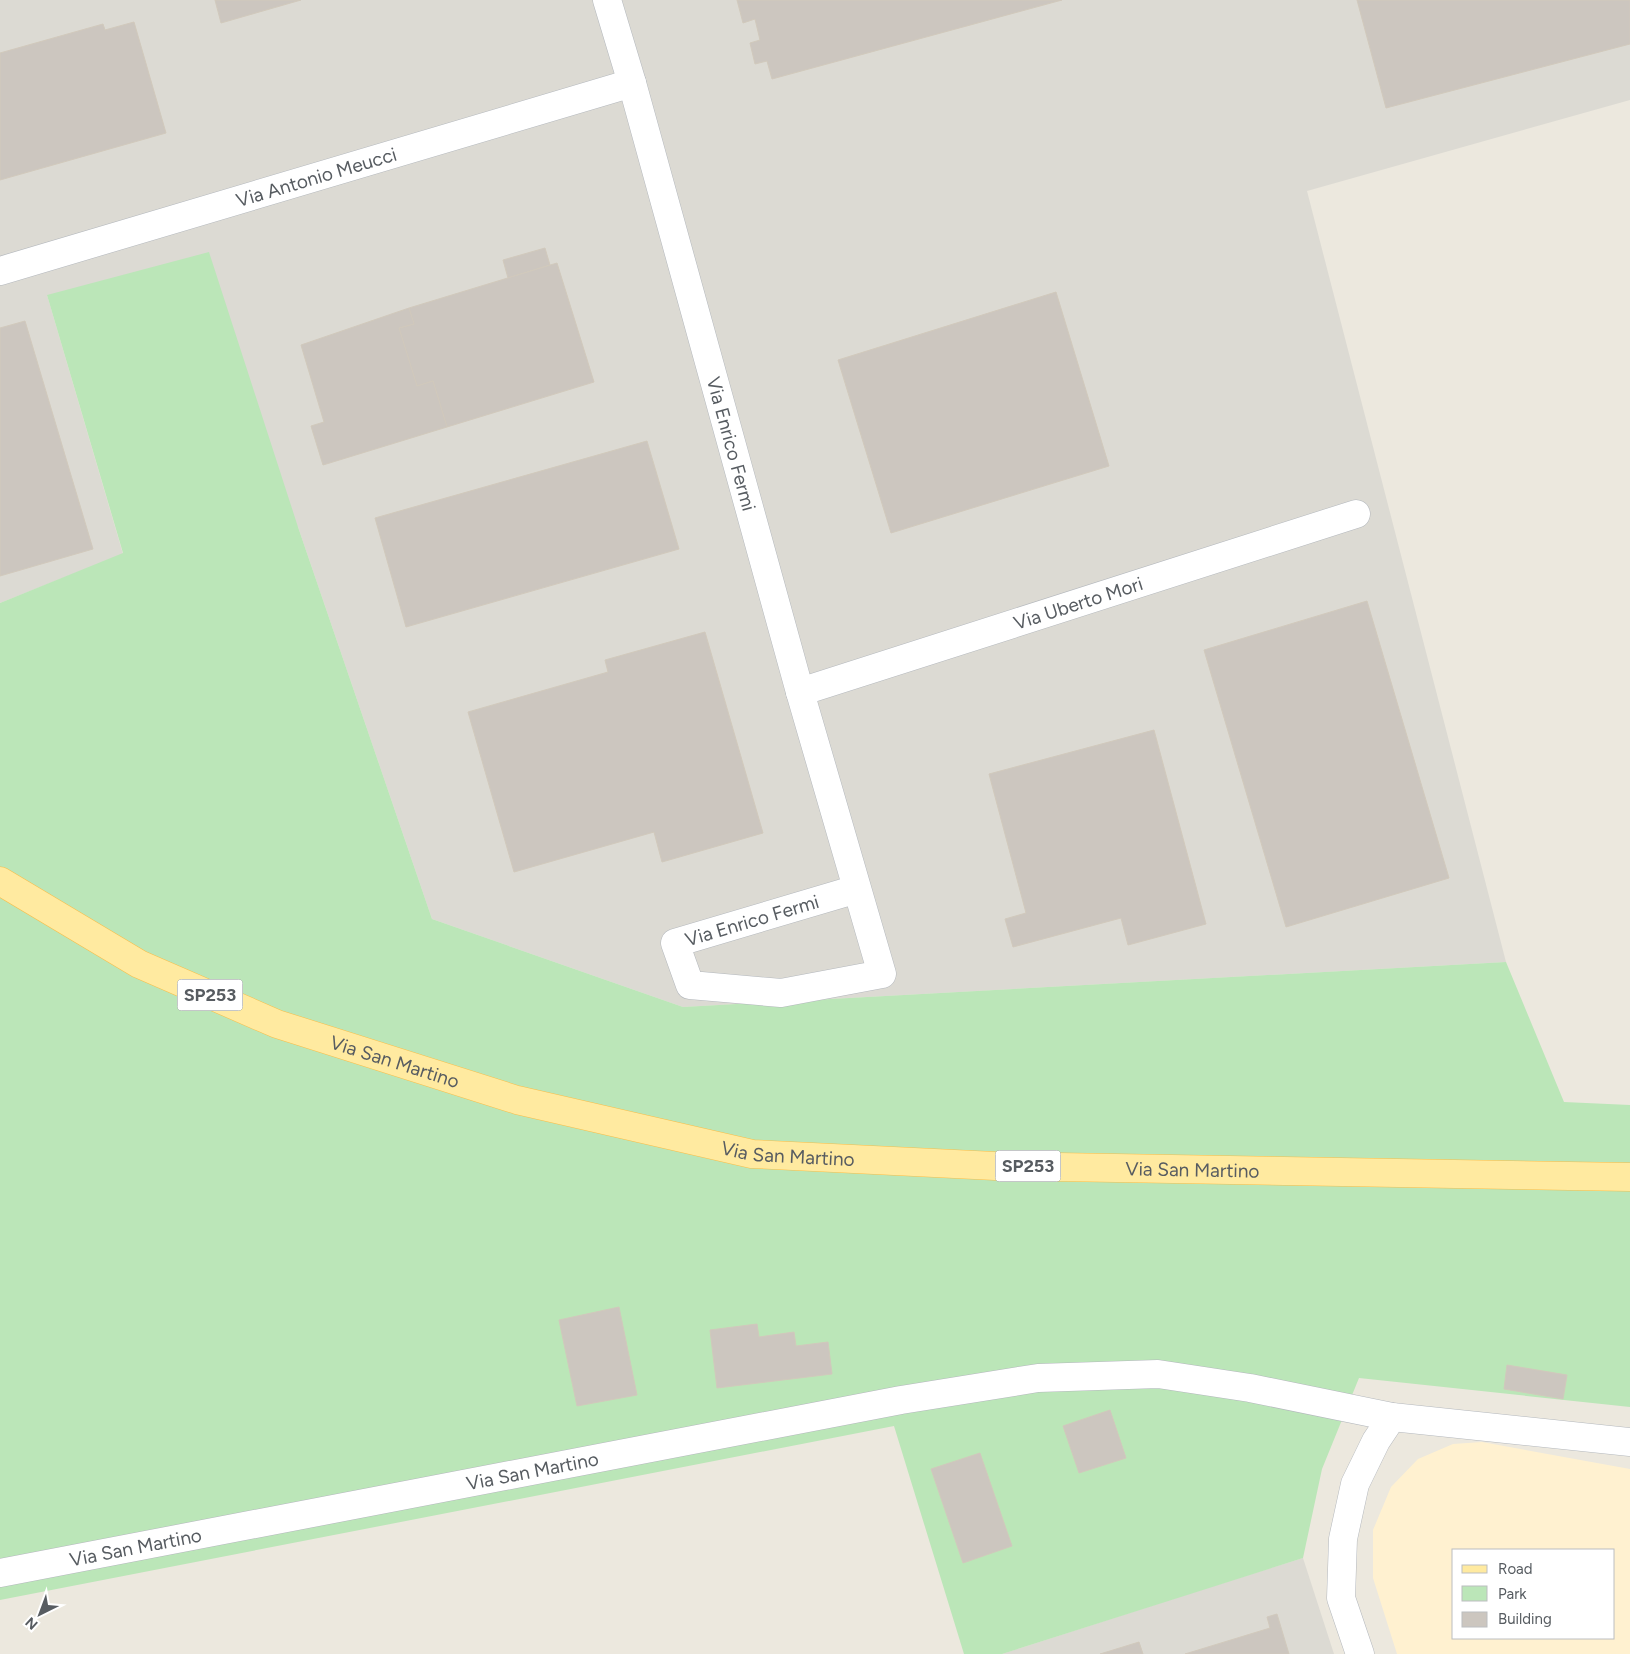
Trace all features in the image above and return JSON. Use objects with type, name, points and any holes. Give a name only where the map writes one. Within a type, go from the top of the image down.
[{"type":"main road","name":"Via San Martino","points":[[0,881],[138,964],[277,1024],[517,1100],[752,1154],[995,1166],[1630,1177]]},
{"type":"street","name":"Via Enrico Fermi","points":[[607,0],[632,83],[800,692],[882,974],[781,992],[690,985],[675,943],[857,889]]},
{"type":"street","name":"Via Antonio Meucci","points":[[0,271],[632,83]]},
{"type":"street","name":"Via Uberto Mori","points":[[800,692],[1356,514]]},
{"type":"street","name":"Via San Martino","points":[[0,1573],[892,1401],[1038,1378],[1158,1374],[1250,1388],[1392,1417],[1630,1442]]},
{"type":"street","points":[[1360,1654],[1341,1598],[1343,1539],[1355,1484],[1376,1441],[1392,1417]]},
{"type":"shaded area","points":[[0,0],[1630,0],[1630,100],[1307,191],[1506,962],[683,1007],[432,919],[298,527],[47,295],[123,554],[0,603]]},
{"type":"shaded area","points":[[1482,1442],[1630,1469],[1630,1654],[1397,1654],[1373,1578],[1373,1530],[1391,1487],[1418,1459],[1453,1444]]},
{"type":"shaded area","points":[[1303,1558],[1334,1654],[1002,1654],[1204,1589]]},
{"type":"green space","points":[[209,252],[298,527],[432,919],[683,1007],[1506,962],[1564,1102],[1630,1105],[1630,1407],[1359,1378],[1322,1469],[1303,1558],[1002,1654],[964,1654],[894,1426],[0,1600],[0,603],[123,553],[47,295]]},
{"type":"building","points":[[215,0],[301,0],[221,23]]},
{"type":"building","points":[[737,0],[1062,0],[772,79],[767,61],[755,64],[750,43],[760,40],[755,19],[743,23]]},
{"type":"building","points":[[1357,0],[1630,0],[1630,44],[1386,108]]},
{"type":"building","points":[[134,22],[166,133],[0,180],[0,53],[103,24],[105,30]]},
{"type":"building","points":[[545,248],[550,265],[508,278],[503,260]]},
{"type":"building","points":[[557,263],[594,382],[447,427],[433,381],[417,386],[399,328],[414,324],[409,308]]},
{"type":"building","points":[[1056,292],[1109,466],[891,533],[838,360]]},
{"type":"building","points":[[409,308],[414,324],[399,328],[417,386],[433,381],[447,427],[323,465],[311,426],[324,422],[301,345]]},
{"type":"building","points":[[25,321],[93,549],[0,576],[0,328]]},
{"type":"building","points":[[647,441],[679,549],[406,627],[375,518]]},
{"type":"building","points":[[1367,601],[1449,878],[1286,927],[1204,650]]},
{"type":"building","points":[[705,632],[763,833],[662,862],[654,832],[514,872],[468,712],[608,672],[605,660]]},
{"type":"building","points":[[1154,730],[1206,924],[1128,945],[1121,918],[1013,947],[1005,919],[1026,913],[989,774]]},
{"type":"building","points":[[619,1307],[637,1395],[577,1406],[559,1320]]},
{"type":"building","points":[[757,1324],[759,1337],[794,1332],[796,1346],[828,1342],[832,1374],[717,1388],[710,1330]]},
{"type":"building","points":[[1507,1365],[1567,1375],[1563,1399],[1504,1389]]},
{"type":"building","points":[[1110,1410],[1126,1458],[1079,1473],[1063,1426]]},
{"type":"building","points":[[980,1453],[1012,1546],[963,1563],[931,1469]]},
{"type":"building","points":[[1277,1614],[1289,1654],[1185,1654],[1270,1628],[1267,1617]]},
{"type":"building","points":[[1139,1642],[1143,1654],[1100,1654]]}]
